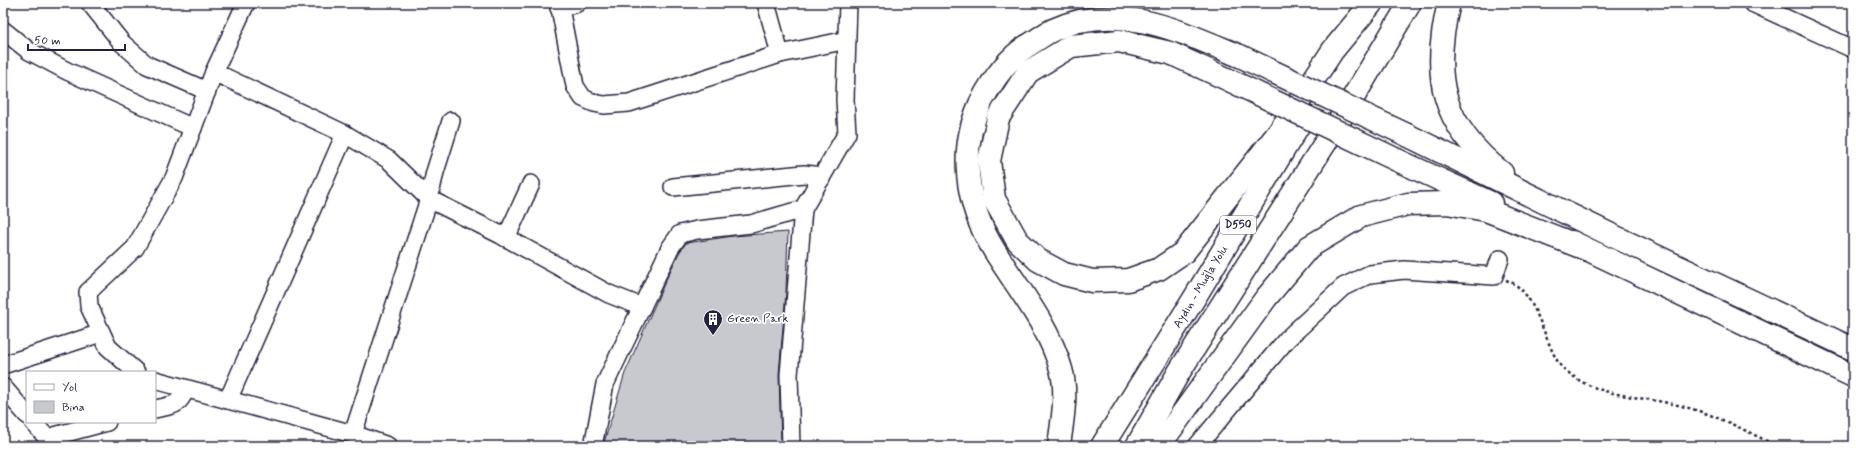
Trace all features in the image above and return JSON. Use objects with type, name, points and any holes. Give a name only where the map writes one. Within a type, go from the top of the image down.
[{"type":"highway","points":[[1372,3],[1333,50],[1279,132],[1184,252],[1159,269],[1128,280],[1092,281],[1064,274],[1038,260],[1016,240],[994,199],[989,161],[998,118],[1028,72],[1071,46],[1119,41],[1170,53],[1229,80],[1398,160],[1586,249],[1853,376]]},
{"type":"highway","name":"Aydın - Muğla Yolu","points":[[1102,446],[1195,297],[1372,3]]},
{"type":"highway","name":"D550","points":[[1137,446],[1179,372],[1336,126],[1380,50],[1410,3]]},
{"type":"highway","points":[[1449,3],[1444,25],[1440,56],[1443,87],[1451,113],[1468,141],[1488,162],[1511,180],[1609,234]]},
{"type":"highway","points":[[1059,446],[1064,400],[1061,371],[1051,341],[1033,309],[993,249],[979,221],[972,198],[967,173],[968,153],[974,118],[992,82],[1019,51],[1053,30],[1086,20],[1119,17],[1153,22],[1240,56],[1407,135],[1609,234],[1853,349]]},
{"type":"highway","points":[[1159,446],[1266,298],[1309,247],[1361,216],[1408,204],[1447,203],[1486,210],[1586,249]]},
{"type":"street","points":[[90,3],[122,43],[147,65],[207,91]]},
{"type":"street","points":[[135,371],[108,347],[89,306],[88,292],[135,248],[174,178],[214,72],[246,3]]},
{"type":"street","points":[[577,3],[559,6],[575,86],[583,98],[604,105],[629,103],[780,54],[847,40]]},
{"type":"street","points":[[766,3],[780,54]]},
{"type":"street","points":[[791,446],[789,375],[803,209],[847,133],[846,100],[848,3]]},
{"type":"street","points":[[1752,3],[1853,49]]},
{"type":"street","points":[[3,30],[30,51],[67,71],[193,128]]},
{"type":"street","points":[[214,72],[346,134],[389,160],[429,199],[506,238],[609,294],[642,307]]},
{"type":"street","points":[[353,434],[429,199],[435,172],[451,121]]},
{"type":"street","points":[[228,400],[346,134]]},
{"type":"street","points":[[672,187],[804,174],[814,175],[821,179]]},
{"type":"street","points":[[506,238],[531,184]]},
{"type":"street","points":[[593,446],[605,384],[670,248],[680,234],[751,224],[803,209]]},
{"type":"street","points":[[1197,446],[1287,338],[1343,287],[1370,274],[1404,270],[1494,276],[1500,259]]},
{"type":"street","points":[[3,366],[101,333]]},
{"type":"street","points":[[156,380],[353,434],[388,446]]},
{"type":"street","points":[[3,387],[26,414]]},
{"type":"street","points":[[156,409],[177,404],[181,400],[186,388]]},
{"type":"street","points":[[34,423],[47,438],[103,423]]},
{"type":"path","points":[[1494,276],[1512,282],[1525,292],[1561,366],[1577,379],[1599,389],[1686,407],[1726,422],[1777,446]]},
{"type":"building","name":"Green Park","points":[[788,232],[786,292],[779,374],[781,446],[603,446],[625,373],[664,284],[679,253],[686,243],[733,236]]},
{"type":"place","name":"Green Park","points":[[713,336]]}]
